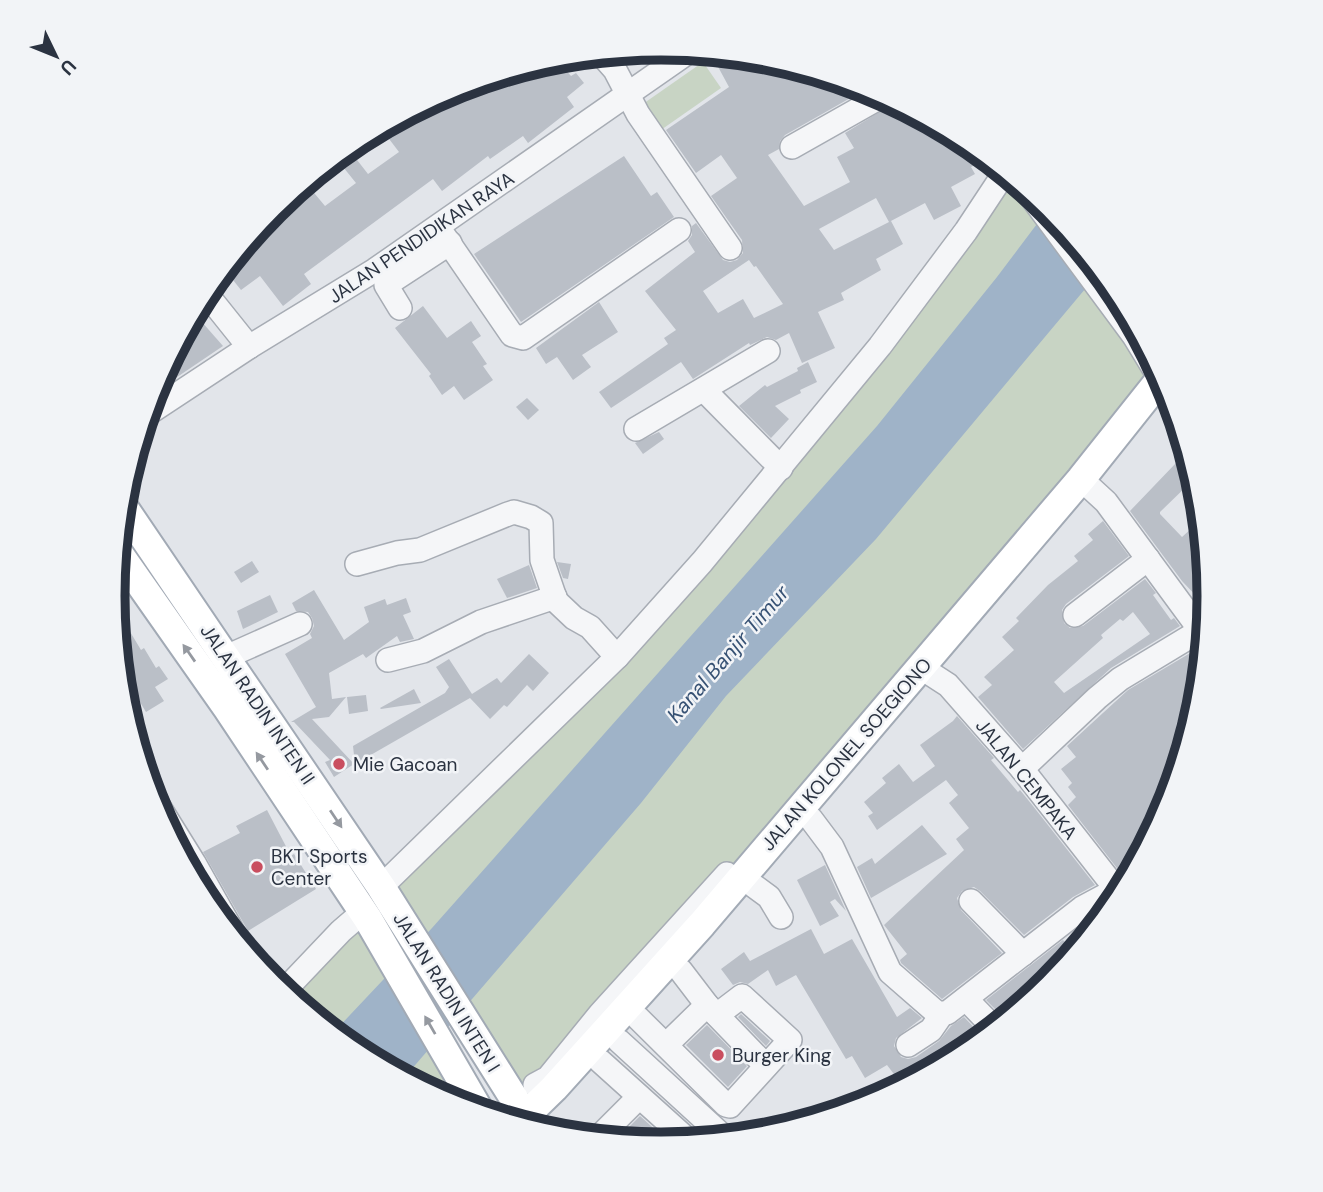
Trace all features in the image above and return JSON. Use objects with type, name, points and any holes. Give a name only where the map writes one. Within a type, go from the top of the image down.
[{"type":"main road","name":"JALAN KOLONEL SOEGIONO","points":[[530,1109],[609,1051],[681,971],[811,819],[1087,484],[1154,383]]},
{"type":"main road","name":"JALAN KOLONEL SOEGIONO","points":[[530,1109],[702,924],[1087,484]]},
{"type":"main road","name":"JALAN RADIN INTEN II","points":[[131,518],[386,895]]},
{"type":"main road","name":"JALAN RADIN INTEN II","points":[[126,564],[228,709],[366,916]]},
{"type":"main road","name":"JALAN RADIN INTEN I","points":[[386,895],[489,1058],[530,1109]]},
{"type":"main road","name":"JALAN RADIN INTEN I","points":[[366,916],[472,1098]]},
{"type":"street","name":"JALAN PENDIDIKAN RAYA","points":[[160,406],[250,347],[380,277],[444,235],[628,93],[676,60]]},
{"type":"street","points":[[608,63],[638,114],[730,248]]},
{"type":"street","points":[[792,147],[871,102]]},
{"type":"street","points":[[386,895],[617,657],[702,562],[880,346],[966,231],[1000,180]]},
{"type":"street","points":[[444,235],[489,305],[512,335],[523,338],[679,230]]},
{"type":"street","points":[[1063,240],[1117,313]]},
{"type":"street","points":[[380,277],[400,308]]},
{"type":"street","points":[[213,302],[250,347]]},
{"type":"street","points":[[636,429],[768,351]]},
{"type":"street","points":[[530,1109],[548,1078],[600,1014],[766,831],[1153,382]]},
{"type":"street","points":[[704,390],[781,468]]},
{"type":"street","points":[[1087,484],[1148,559],[1197,626]]},
{"type":"street","points":[[357,564],[420,550],[514,512],[538,520],[541,523],[542,560],[560,607],[590,627],[617,657]]},
{"type":"street","points":[[1075,615],[1148,559]]},
{"type":"street","points":[[388,660],[423,651],[481,622],[555,597]]},
{"type":"street","points":[[226,657],[300,624]]},
{"type":"street","points":[[1021,769],[1120,679],[1196,638]]},
{"type":"street","name":"JALAN CEMPAKA","points":[[931,674],[948,685],[1116,880]]},
{"type":"street","points":[[811,819],[832,847],[890,972],[937,1013],[947,1013],[1082,908],[1108,895]]},
{"type":"street","points":[[754,886],[769,897],[781,917]]},
{"type":"street","points":[[971,901],[1023,954]]},
{"type":"street","points":[[291,983],[341,931],[366,916]]},
{"type":"street","points":[[681,971],[712,1010],[766,1066]]},
{"type":"street","points":[[638,1018],[727,1106],[731,1105],[790,1043],[789,1038],[742,996],[712,1010],[666,1045]]},
{"type":"street","points":[[965,999],[988,1022]]},
{"type":"street","points":[[908,1045],[931,1030],[942,1014]]},
{"type":"street","points":[[609,1051],[639,1097],[678,1132]]},
{"type":"street","points":[[609,1051],[713,1130]]},
{"type":"street","points":[[607,1129],[639,1097]]},
{"type":"green space","points":[[703,62],[721,88],[658,132],[640,106]]},
{"type":"green space","points":[[999,179],[1041,217],[1087,269],[1126,328],[1150,375],[526,1115],[522,1114],[381,887],[617,657]]},
{"type":"green space","points":[[363,912],[472,1098],[393,1061],[335,1022],[291,984]]},
{"type":"water","name":"Kanal Banjir Timur","points":[[1042,218],[1094,279],[876,539],[726,696],[641,803],[411,1070],[340,1026],[432,928],[877,426]]},
{"type":"building","points":[[716,63],[732,64],[800,78],[855,96],[785,135],[780,141],[779,149],[768,155],[804,206],[850,182],[837,157],[854,148],[845,133],[885,109],[930,131],[978,163],[971,167],[975,174],[951,187],[961,206],[934,220],[925,203],[889,222],[876,198],[819,229],[834,250],[891,221],[903,244],[876,259],[881,270],[841,293],[844,300],[818,312],[835,348],[802,363],[789,333],[776,340],[767,337],[750,345],[749,343],[693,379],[681,362],[611,408],[599,392],[668,344],[664,338],[676,330],[645,291],[695,252],[688,241],[692,235],[692,226],[696,223],[723,260],[737,260],[743,253],[742,240],[711,196],[737,178],[721,155],[696,173],[666,130],[729,87]],"holes":[[[749,260],[783,304],[754,318],[743,299],[718,313],[703,291]]]},
{"type":"building","points":[[564,69],[571,76],[576,73],[584,83],[567,97],[574,107],[528,143],[523,136],[490,159],[488,156],[442,191],[433,179],[304,274],[311,284],[283,306],[260,276],[241,290],[230,277],[258,242],[308,193],[312,190],[325,206],[356,183],[342,165],[354,156],[368,174],[399,152],[386,135],[456,100],[523,78]]},
{"type":"building","points":[[624,156],[651,196],[657,192],[674,217],[521,322],[474,254]]},
{"type":"building","points":[[599,302],[618,332],[582,355],[591,367],[573,380],[557,357],[546,364],[536,348]]},
{"type":"building","points":[[423,306],[447,338],[471,321],[481,336],[472,342],[487,364],[483,366],[493,380],[464,400],[454,386],[442,395],[429,376],[431,374],[395,328]]},
{"type":"building","points":[[201,321],[223,346],[170,382]]},
{"type":"building","points":[[808,362],[817,382],[775,406],[789,419],[771,438],[739,406],[765,385],[767,387],[798,371],[797,368]]},
{"type":"building","points":[[527,398],[539,410],[528,420],[516,407]]},
{"type":"building","points":[[659,432],[664,439],[643,454],[635,443]]},
{"type":"building","points":[[1176,463],[1183,470],[1187,486],[1160,514],[1182,537],[1193,527],[1198,598],[1182,581],[1130,511]]},
{"type":"building","points":[[1103,521],[1129,556],[1066,604],[1062,610],[1064,623],[1070,628],[1083,626],[1145,579],[1171,620],[1174,618],[1180,626],[1111,668],[1023,749],[978,697],[992,685],[984,677],[1014,650],[1002,637],[1019,621],[1016,618],[1048,585],[1078,561],[1074,556],[1093,540],[1088,534]],"holes":[[[1133,612],[1150,634],[1064,693],[1054,682],[1103,638],[1101,635]]]},
{"type":"building","points":[[252,561],[259,572],[241,583],[234,572]]},
{"type":"building","points":[[557,562],[571,564],[568,579],[563,578]]},
{"type":"building","points":[[529,565],[537,588],[507,598],[497,579]]},
{"type":"building","points":[[314,590],[344,640],[369,622],[364,607],[385,599],[387,605],[406,598],[411,612],[403,615],[414,639],[400,642],[397,636],[366,658],[363,654],[329,673],[332,699],[346,697],[329,717],[312,719],[354,764],[334,777],[325,762],[330,760],[291,722],[316,707],[285,654],[312,638],[312,618],[308,612],[296,611],[292,603]]},
{"type":"building","points":[[270,595],[278,612],[243,629],[237,611]]},
{"type":"building","points":[[126,625],[141,650],[144,648],[156,668],[159,666],[168,679],[155,687],[164,701],[146,712],[134,691]]},
{"type":"building","points":[[1195,650],[1188,701],[1185,712],[1177,722],[1176,729],[1180,735],[1170,768],[1143,833],[1120,872],[1068,805],[1076,797],[1068,787],[1072,783],[1061,769],[1076,757],[1067,746],[1128,690]]},
{"type":"building","points":[[529,654],[549,673],[533,691],[527,685],[507,707],[504,705],[490,719],[470,698],[355,764],[353,746],[445,693],[449,687],[436,667],[449,659],[472,694],[497,678],[501,683]]},
{"type":"building","points":[[414,689],[421,703],[380,708]]},
{"type":"building","points":[[366,695],[368,711],[349,714],[347,697]]},
{"type":"building","points":[[957,716],[1095,885],[1073,897],[1024,935],[980,891],[974,887],[962,891],[957,898],[961,910],[1002,953],[942,999],[901,963],[900,960],[907,954],[884,925],[964,850],[956,839],[969,828],[949,803],[958,795],[946,780],[877,830],[868,816],[873,813],[864,802],[886,783],[882,778],[899,764],[913,782],[935,766],[920,745]]},
{"type":"building","points":[[267,810],[291,856],[294,854],[316,889],[248,931],[203,852],[240,833],[236,826]]},
{"type":"building","points":[[922,825],[947,854],[871,898],[857,867],[872,858],[875,864]]},
{"type":"building","points":[[825,865],[846,911],[835,899],[830,902],[839,916],[820,926],[797,880]]},
{"type":"building","points":[[811,929],[824,954],[852,939],[897,1017],[910,1008],[922,1018],[896,1038],[894,1046],[901,1057],[916,1057],[939,1041],[951,1026],[964,1017],[977,1030],[930,1061],[897,1078],[887,1065],[865,1078],[852,1056],[846,1059],[796,975],[776,986],[768,970],[748,984],[740,982],[733,985],[721,969],[744,952],[750,961]]},
{"type":"building","points":[[1063,940],[1068,946],[999,1013],[986,1000]]},
{"type":"building","points":[[741,1014],[770,1041],[766,1046],[738,1017]]},
{"type":"building","points":[[707,1025],[747,1066],[728,1087],[686,1045]]},
{"type":"building","points":[[640,1116],[658,1132],[626,1131]]},
{"type":"place","name":"Mie Gacoan","points":[[339,764]]},
{"type":"place","name":"BKT Sports Center","points":[[257,867]]},
{"type":"place","name":"Burger King","points":[[718,1055]]}]
